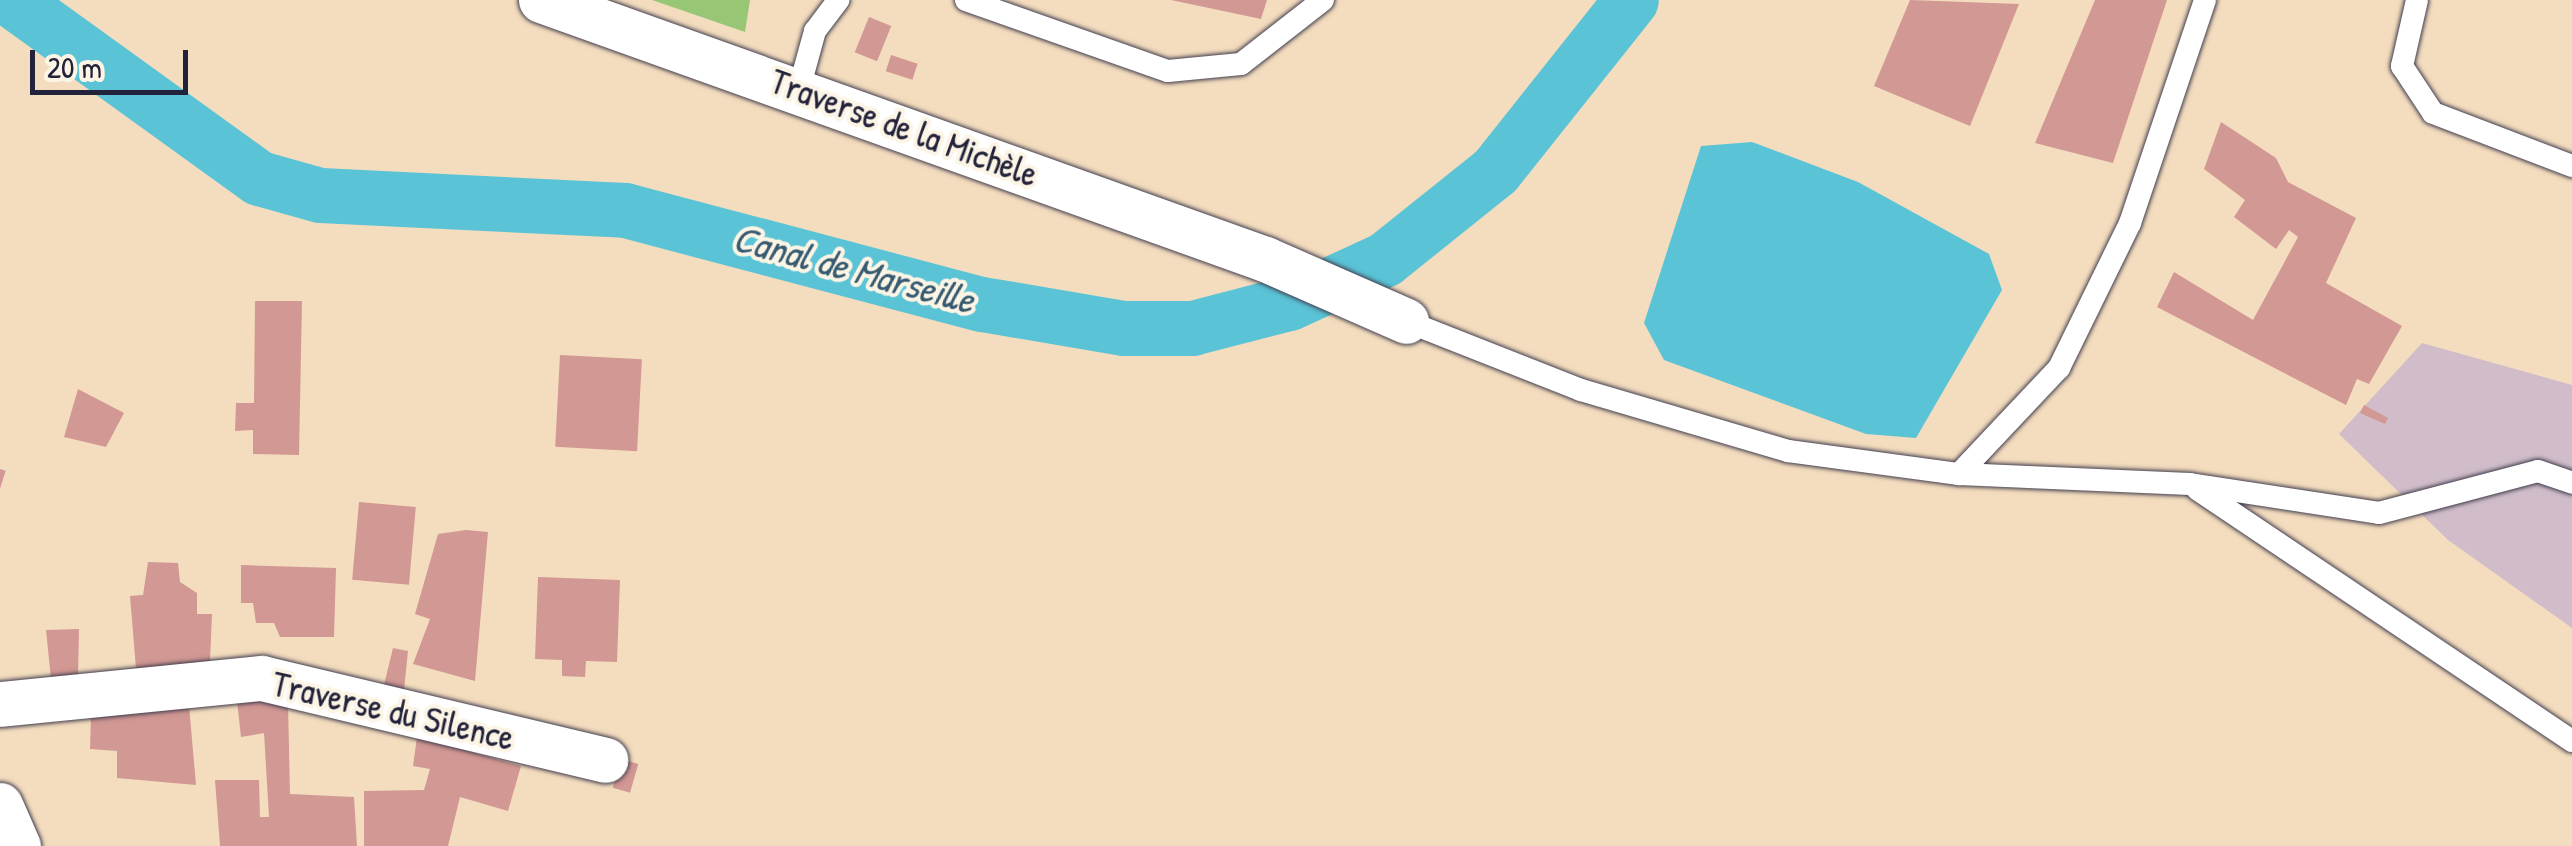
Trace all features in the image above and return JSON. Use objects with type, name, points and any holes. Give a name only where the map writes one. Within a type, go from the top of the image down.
[{"type":"street","name":"Traverse de la Michèle","points":[[541,0],[799,89],[1265,259],[1406,321]]},
{"type":"street","name":"Traverse du Silence","points":[[0,704],[262,678],[605,760]]},
{"type":"street","points":[[0,805],[18,846]]},
{"type":"lane","points":[[799,89],[815,32],[838,0]]},
{"type":"lane","points":[[966,0],[1168,71],[1242,64],[1324,0]]},
{"type":"lane","points":[[1960,474],[2059,368],[2130,224],[2205,0]]},
{"type":"lane","points":[[2417,0],[2402,66],[2433,113],[2572,166]]},
{"type":"lane","points":[[1406,321],[1581,390],[1788,452],[1960,474],[2190,484],[2379,512],[2538,470],[2572,483]]},
{"type":"lane","points":[[2190,484],[2572,741]]},
{"type":"shaded area","points":[[2422,343],[2572,385],[2572,628],[2448,540],[2339,434]]},
{"type":"green space","points":[[652,0],[750,0],[745,32]]},
{"type":"water","points":[[1752,142],[1858,182],[1989,254],[2002,290],[1916,438],[1866,434],[1664,360],[1644,323],[1701,146]]},
{"type":"building","points":[[1171,0],[1267,0],[1261,19]]},
{"type":"building","points":[[1910,0],[2019,4],[1970,126],[1874,86]]},
{"type":"building","points":[[2095,0],[2167,0],[2113,163],[2035,143]]},
{"type":"building","points":[[869,17],[891,26],[877,61],[855,52]]},
{"type":"building","points":[[891,55],[918,64],[912,80],[886,71]]},
{"type":"building","points":[[2221,122],[2276,158],[2288,182],[2356,218],[2326,283],[2402,326],[2369,384],[2357,379],[2346,405],[2157,307],[2174,272],[2253,320],[2298,237],[2289,230],[2276,249],[2234,217],[2245,200],[2204,169]]},
{"type":"building","points":[[255,301],[302,301],[299,455],[253,454],[253,430],[235,431],[236,403],[254,403]]},
{"type":"building","points":[[560,355],[642,359],[637,451],[555,447]]},
{"type":"building","points":[[78,389],[124,413],[106,447],[64,437]]},
{"type":"building","points":[[2364,405],[2388,418],[2385,424],[2360,413]]},
{"type":"building","points":[[359,502],[416,507],[409,585],[352,580]]},
{"type":"building","points":[[488,532],[475,681],[413,664],[430,619],[415,614],[438,534]]},
{"type":"building","points":[[148,562],[178,563],[180,582],[197,593],[197,614],[212,614],[210,661],[136,669],[130,596],[143,595]]},
{"type":"building","points":[[241,565],[336,568],[334,637],[280,637],[274,623],[256,623],[253,603],[241,603]]},
{"type":"building","points":[[538,577],[620,580],[617,662],[586,661],[585,677],[562,676],[562,660],[535,659]]},
{"type":"building","points":[[79,629],[78,677],[51,679],[46,630]]},
{"type":"building","points":[[393,648],[408,651],[404,690],[384,685]]},
{"type":"building","points":[[260,697],[288,703],[290,794],[354,797],[357,846],[220,846],[215,780],[259,780],[260,817],[269,817],[264,733],[241,737],[237,701]]},
{"type":"building","points":[[189,705],[196,785],[117,778],[117,751],[90,749],[91,715]]},
{"type":"building","points":[[417,737],[521,766],[508,811],[460,797],[448,846],[364,846],[364,791],[424,790],[430,769],[413,766]]},
{"type":"building","points":[[621,759],[638,764],[630,793],[613,788]]},
{"type":"waterway","name":"Canal de Marseille","points":[[12,0],[259,178],[320,195],[625,210],[982,304],[1124,328],[1192,328],[1289,303],[1385,259],[1495,171],[1631,0]]}]
